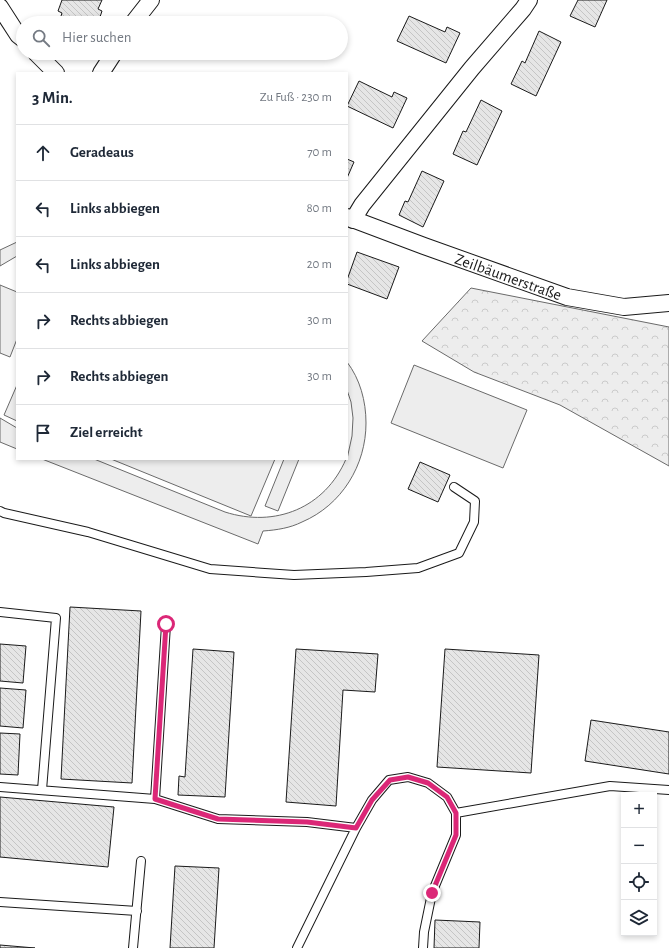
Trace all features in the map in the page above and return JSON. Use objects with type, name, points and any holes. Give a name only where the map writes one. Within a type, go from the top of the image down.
[{"type":"street","points":[[138,16],[151,0]]},
{"type":"street","name":"Zeilbäumerstraße","points":[[529,0],[350,218],[424,246],[567,296],[624,307],[669,303]]},
{"type":"street","points":[[0,7],[16,32]]},
{"type":"street","points":[[43,60],[55,72]]},
{"type":"street","points":[[102,72],[109,60]]},
{"type":"lane","points":[[0,511],[88,532],[210,569],[294,575],[358,572],[418,568],[459,553],[474,522],[475,501],[454,487]]},
{"type":"lane","points":[[0,612],[56,618],[42,790]]},
{"type":"lane","points":[[155,799],[166,624]]},
{"type":"lane","points":[[297,948],[356,828],[372,800],[390,780],[408,777],[428,783],[447,797],[456,813],[456,835],[432,893],[424,932],[423,948]]},
{"type":"lane","points":[[456,813],[610,786],[669,790]]},
{"type":"lane","points":[[0,787],[155,799],[218,819],[307,822],[356,828]]},
{"type":"lane","points":[[133,948],[141,861]]},
{"type":"lane","points":[[0,902],[136,911]]},
{"type":"green space","points":[[16,242],[16,257],[0,266],[0,250]]},
{"type":"green space","points":[[0,285],[16,292],[16,342],[10,357],[0,353]]},
{"type":"green space","points":[[471,288],[669,327],[669,466],[560,405],[474,372],[422,341]]},
{"type":"green space","points":[[348,363],[359,383],[366,415],[365,439],[362,454],[349,482],[329,505],[316,515],[293,526],[263,531],[258,544],[45,460],[96,460],[225,512],[244,516],[262,517],[280,515],[296,510],[312,502],[337,476],[345,460],[348,460],[353,418],[348,393]]},
{"type":"green space","points":[[414,365],[527,410],[503,468],[391,423]]},
{"type":"green space","points":[[16,387],[16,421],[4,415]]},
{"type":"green space","points":[[0,418],[16,427],[16,449],[0,442]]},
{"type":"green space","points":[[113,460],[275,460],[251,516]]},
{"type":"green space","points":[[284,460],[299,460],[278,511],[265,506]]},
{"type":"building","points":[[62,0],[102,0],[98,9],[102,11],[100,16],[61,16],[62,13],[58,11]]},
{"type":"building","points":[[578,0],[607,0],[595,27],[570,16]]},
{"type":"building","points":[[409,16],[445,32],[447,27],[460,33],[446,63],[397,41]]},
{"type":"building","points":[[539,31],[561,42],[536,96],[511,84],[522,61],[525,63]]},
{"type":"building","points":[[359,81],[392,97],[394,92],[407,98],[393,128],[348,106]]},
{"type":"building","points":[[481,100],[502,111],[477,165],[453,154],[463,131],[466,132]]},
{"type":"building","points":[[348,159],[354,162],[348,176]]},
{"type":"building","points":[[422,171],[444,181],[423,227],[399,215],[405,201],[408,202]]},
{"type":"building","points":[[357,252],[399,267],[387,299],[348,284],[348,277]]},
{"type":"building","points":[[420,462],[450,475],[438,502],[408,489]]},
{"type":"building","points":[[70,607],[141,611],[132,783],[61,779]]},
{"type":"building","points":[[0,644],[26,646],[23,683],[0,681]]},
{"type":"building","points":[[193,649],[234,652],[225,797],[178,795],[179,776],[185,777]]},
{"type":"building","points":[[296,649],[378,654],[375,692],[343,690],[336,806],[286,802]]},
{"type":"building","points":[[445,649],[539,655],[531,773],[437,767]]},
{"type":"building","points":[[0,688],[26,690],[23,728],[0,726]]},
{"type":"building","points":[[591,720],[669,732],[669,774],[585,761]]},
{"type":"building","points":[[0,733],[20,734],[18,775],[0,774]]},
{"type":"building","points":[[0,797],[114,807],[108,867],[0,857]]},
{"type":"building","points":[[175,866],[219,868],[214,948],[170,948]]},
{"type":"building","points":[[435,920],[480,922],[479,948],[434,948]]},
{"type":"building","points":[[0,945],[35,948],[0,948]]},
{"type":"route","points":[[166,624],[155,799],[218,819],[307,822],[356,828],[372,800],[390,780],[408,777],[428,783],[447,797],[456,813],[456,835],[432,893]]}]
